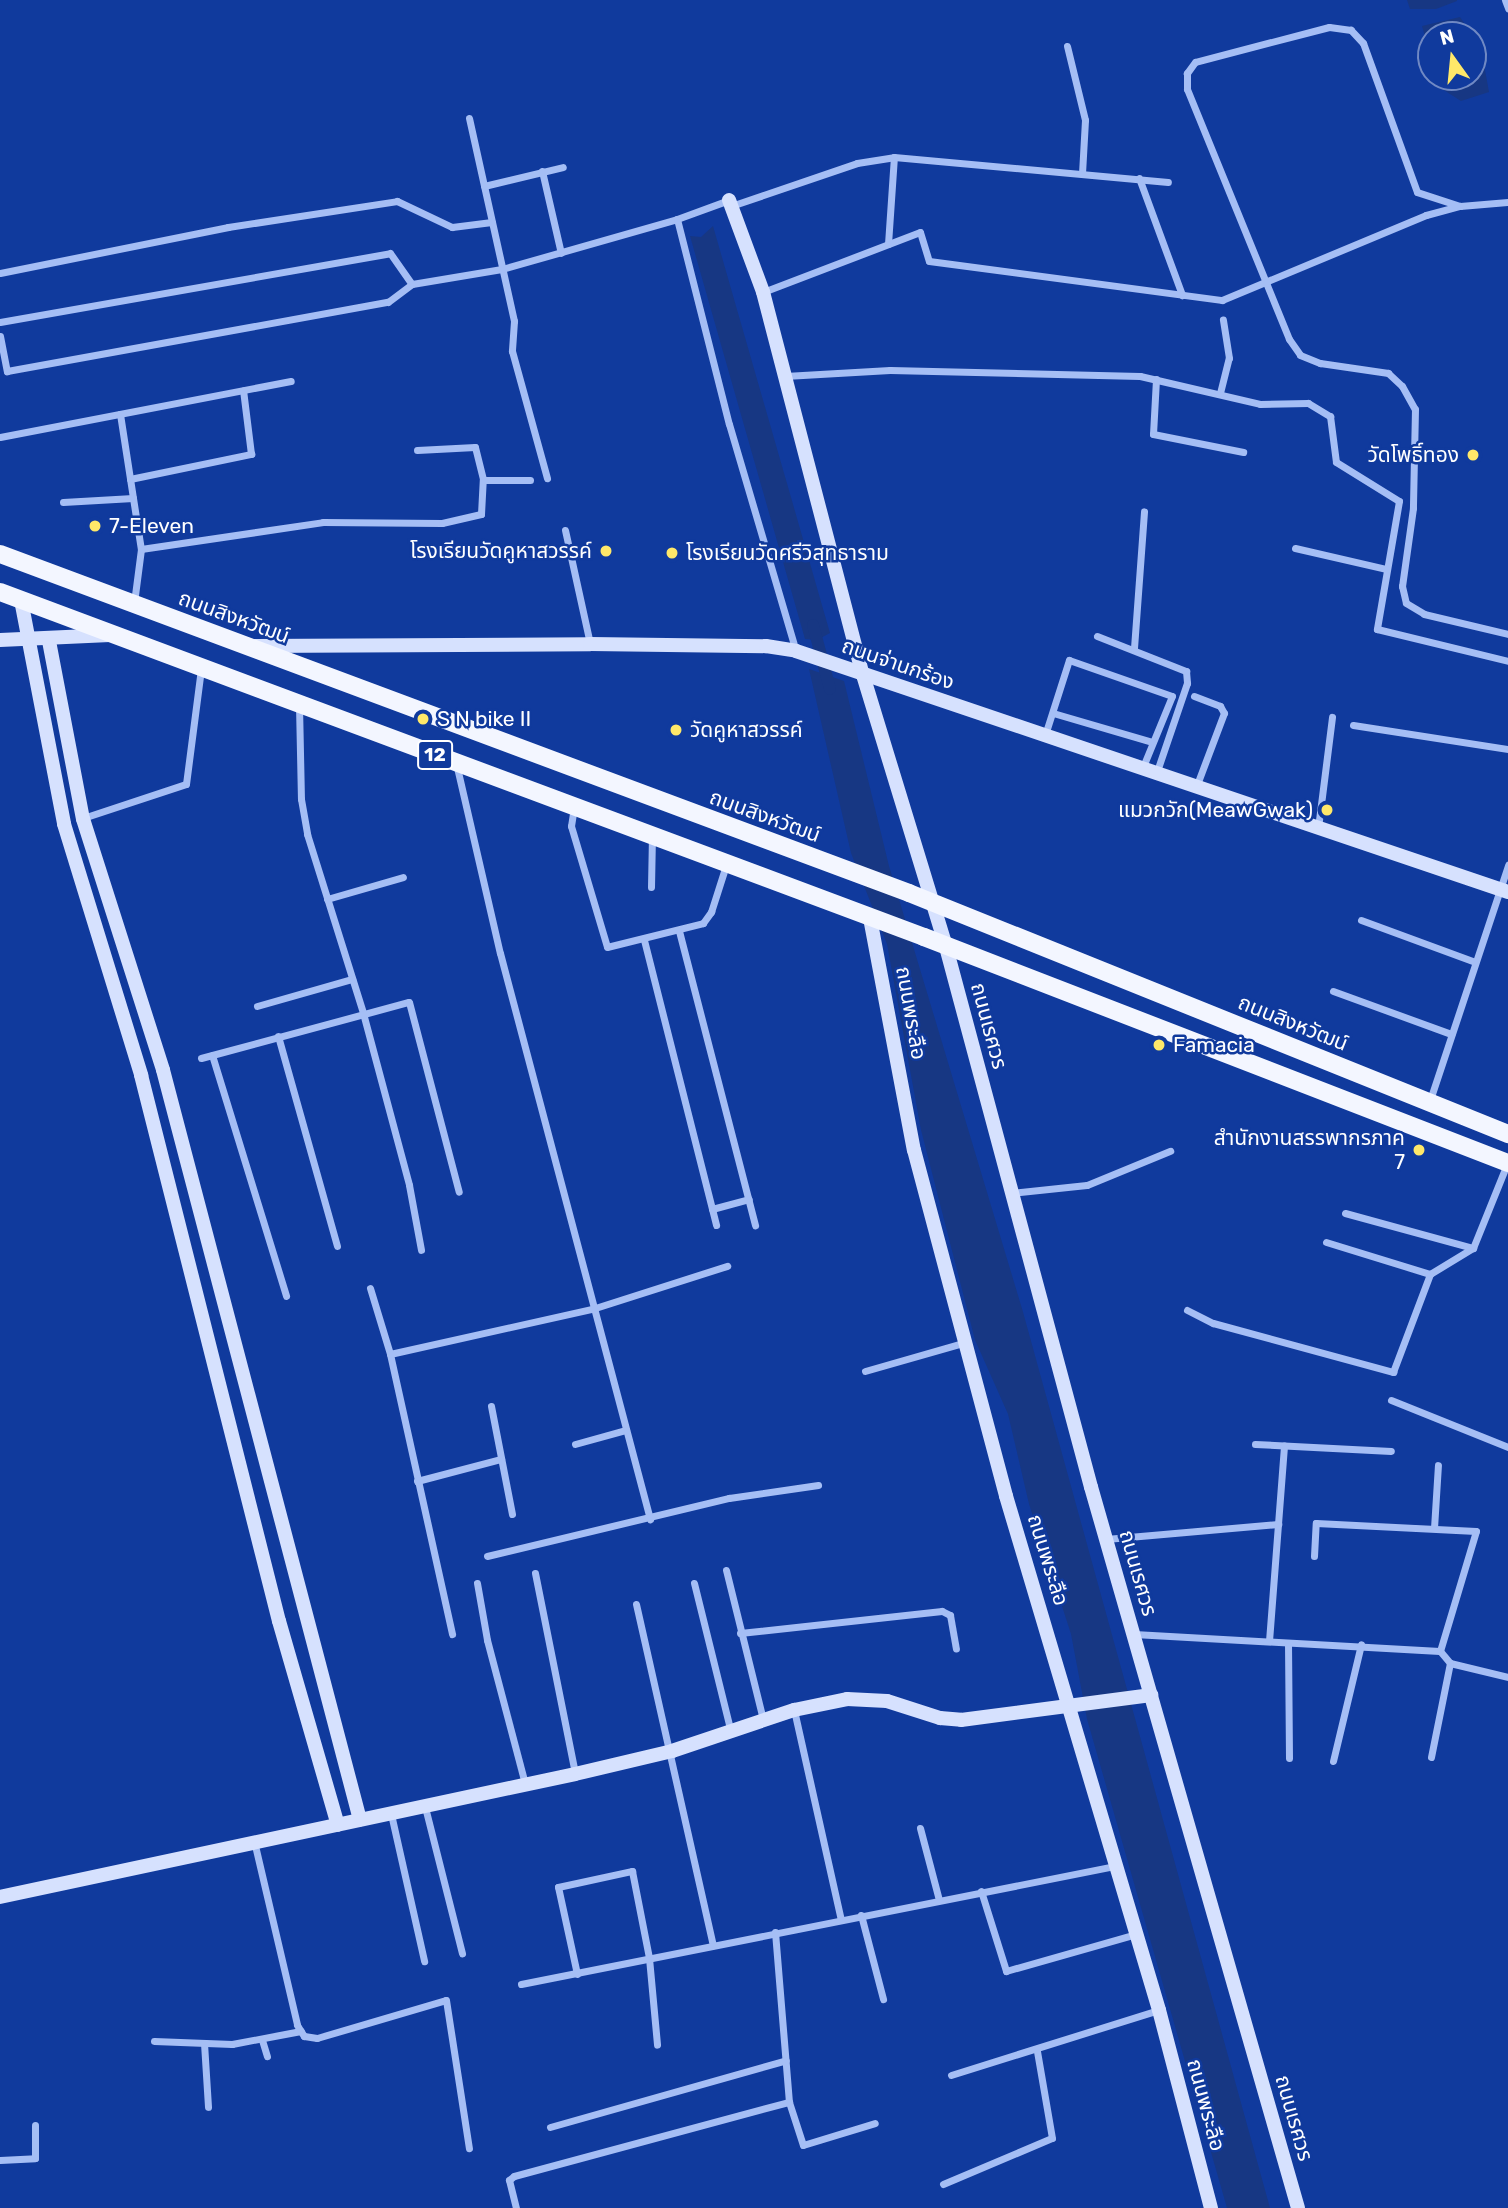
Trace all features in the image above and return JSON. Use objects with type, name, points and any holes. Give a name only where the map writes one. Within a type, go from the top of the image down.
[{"type":"main road","name":"ถนนสิงหวัฒน์","points":[[0,554],[930,901],[1508,1134]]},
{"type":"main road","name":"12","points":[[0,592],[924,937],[1508,1163]]},
{"type":"main road","points":[[1419,1129],[1429,1102]]},
{"type":"street","points":[[1505,0],[1508,8]]},
{"type":"street","points":[[1460,206],[1417,192],[1363,43],[1351,30],[1329,27],[1195,62],[1186,73],[1187,89],[1289,339],[1300,355],[1321,363],[1388,373],[1402,386],[1415,409],[1413,508],[1402,586],[1406,603],[1424,614],[1508,634]]},
{"type":"street","points":[[1067,46],[1085,120],[1082,173]]},
{"type":"street","points":[[469,118],[514,321],[512,351],[547,478]]},
{"type":"street","points":[[888,244],[894,157]]},
{"type":"street","points":[[0,337],[7,371],[388,302],[411,284],[502,270],[857,163],[894,157],[1168,182]]},
{"type":"street","points":[[484,186],[562,167]]},
{"type":"street","points":[[542,171],[561,253]]},
{"type":"street","points":[[1139,178],[1182,295]]},
{"type":"street","points":[[0,273],[228,227],[397,201],[452,227],[492,222]]},
{"type":"street","points":[[763,292],[920,232],[929,261],[1222,300],[1426,215],[1460,206],[1508,202]]},
{"type":"street","name":"ถนนเรศวร","points":[[730,203],[763,292],[863,675],[946,947],[1107,1539],[1298,2208]]},
{"type":"street","points":[[677,219],[729,424],[796,651]]},
{"type":"street","points":[[0,322],[390,253],[411,284]]},
{"type":"street","points":[[1220,393],[1229,358],[1223,319]]},
{"type":"street","points":[[784,376],[890,370],[1156,379],[1260,404],[1308,403],[1330,416],[1336,462],[1399,501],[1377,629],[1508,661]]},
{"type":"street","points":[[1156,379],[1153,434],[1243,452]]},
{"type":"street","points":[[0,437],[291,381]]},
{"type":"street","points":[[130,479],[251,454],[243,390]]},
{"type":"street","points":[[120,414],[141,549],[134,604]]},
{"type":"street","points":[[141,549],[323,522],[442,523],[481,514],[483,480],[475,447],[417,450]]},
{"type":"street","points":[[483,480],[530,480]]},
{"type":"street","points":[[62,502],[133,498]]},
{"type":"street","points":[[1134,648],[1144,511]]},
{"type":"street","points":[[565,530],[590,644]]},
{"type":"street","points":[[1295,548],[1386,569]]},
{"type":"street","points":[[21,600],[64,824],[134,1050],[279,1621],[338,1825]]},
{"type":"street","points":[[0,640],[49,640],[111,635]]},
{"type":"street","points":[[1097,636],[1180,665],[1187,674],[1149,771]]},
{"type":"street","points":[[49,640],[83,818],[163,1070],[360,1820]]},
{"type":"street","name":"ถนนจ่านกร้อง","points":[[247,646],[590,644],[766,646],[796,651],[1503,891]]},
{"type":"street","points":[[1045,736],[1069,660],[1172,696],[1152,742],[1149,771]]},
{"type":"street","points":[[83,818],[185,785],[201,667]]},
{"type":"street","points":[[1194,696],[1220,706],[1224,713],[1196,787]]},
{"type":"street","points":[[299,704],[301,799],[409,1185],[421,1250]]},
{"type":"street","points":[[1052,713],[1152,742]]},
{"type":"street","points":[[1318,828],[1332,717]]},
{"type":"street","points":[[1353,725],[1508,749]]},
{"type":"street","points":[[456,763],[592,1308],[650,1519]]},
{"type":"street","points":[[574,807],[571,826],[607,947],[679,931],[708,918],[726,865]]},
{"type":"street","points":[[651,887],[652,836]]},
{"type":"street","points":[[1429,1102],[1475,962],[1503,891],[1508,865]]},
{"type":"street","points":[[327,899],[403,877]]},
{"type":"street","name":"ถนนพระลือ","points":[[870,918],[914,1150],[1006,1496],[1074,1706],[1212,2208]]},
{"type":"street","points":[[1361,920],[1475,962]]},
{"type":"street","points":[[679,931],[755,1225]]},
{"type":"street","points":[[645,940],[716,1225]]},
{"type":"street","points":[[257,1006],[352,979]]},
{"type":"street","points":[[1333,990],[1451,1034]]},
{"type":"street","points":[[201,1058],[409,1002],[459,1192]]},
{"type":"street","points":[[278,1037],[337,1246]]},
{"type":"street","points":[[212,1055],[286,1296]]},
{"type":"street","points":[[1012,1193],[1087,1185],[1170,1151]]},
{"type":"street","points":[[1186,1310],[1213,1324],[1393,1372],[1430,1274],[1474,1248],[1508,1163]]},
{"type":"street","points":[[712,1209],[749,1199]]},
{"type":"street","points":[[1345,1213],[1474,1248]]},
{"type":"street","points":[[1326,1242],[1430,1274]]},
{"type":"street","points":[[390,1353],[592,1308],[727,1266]]},
{"type":"street","points":[[370,1288],[390,1353],[452,1634]]},
{"type":"street","points":[[865,1371],[967,1342]]},
{"type":"street","points":[[1391,1399],[1508,1447]]},
{"type":"street","points":[[491,1406],[512,1514]]},
{"type":"street","points":[[575,1444],[625,1430]]},
{"type":"street","points":[[1255,1444],[1391,1451]]},
{"type":"street","points":[[1269,1641],[1284,1446]]},
{"type":"street","points":[[417,1481],[501,1460]]},
{"type":"street","points":[[1434,1528],[1438,1465]]},
{"type":"street","points":[[487,1556],[729,1499],[818,1485]]},
{"type":"street","points":[[1314,1556],[1317,1523],[1476,1531],[1440,1651]]},
{"type":"street","points":[[1107,1539],[1278,1524]]},
{"type":"street","points":[[726,1570],[763,1720]]},
{"type":"street","points":[[535,1573],[575,1774]]},
{"type":"street","points":[[477,1583],[525,1784]]},
{"type":"street","points":[[694,1583],[731,1732]]},
{"type":"street","points":[[636,1604],[672,1751],[713,1945]]},
{"type":"street","points":[[740,1633],[942,1611],[950,1615],[956,1648]]},
{"type":"street","points":[[1134,1634],[1288,1643],[1361,1644],[1440,1651],[1450,1663],[1508,1677]]},
{"type":"street","points":[[1288,1643],[1289,1758]]},
{"type":"street","points":[[1334,1761],[1361,1644]]},
{"type":"street","points":[[1430,1757],[1450,1663]]},
{"type":"street","points":[[0,1896],[575,1774],[672,1751],[794,1710],[868,1698],[961,1720],[1151,1695]]},
{"type":"street","points":[[794,1710],[841,1920]]},
{"type":"street","points":[[425,1807],[462,1953]]},
{"type":"street","points":[[391,1814],[424,1961]]},
{"type":"street","points":[[920,1828],[939,1900]]},
{"type":"street","points":[[254,1842],[301,2031]]},
{"type":"street","points":[[521,1984],[1116,1866]]},
{"type":"street","points":[[577,1974],[558,1887],[632,1871],[649,1958],[657,2045]]},
{"type":"street","points":[[981,1891],[1006,1971],[1136,1934]]},
{"type":"street","points":[[861,1915],[883,1999]]},
{"type":"street","points":[[775,1932],[789,2102],[803,2145],[875,2123]]},
{"type":"street","points":[[155,2041],[204,2043],[262,2040],[301,2031],[317,2038],[446,2000],[469,2148]]},
{"type":"street","points":[[951,2075],[1037,2051],[1159,2010]]},
{"type":"street","points":[[262,2040],[267,2056]]},
{"type":"street","points":[[204,2043],[208,2107]]},
{"type":"street","points":[[943,2184],[1052,2138],[1037,2051]]},
{"type":"street","points":[[550,2127],[786,2060]]},
{"type":"street","points":[[516,2208],[509,2179],[514,2176],[789,2102]]},
{"type":"street","points":[[0,2160],[35,2158],[35,2125]]},
{"type":"water","points":[[1407,0],[1457,1],[1436,9],[1410,9]]},
{"type":"water","points":[[1460,17],[1463,21],[1443,21]]},
{"type":"water","points":[[1487,81],[1489,92],[1461,101],[1445,91],[1487,91]]},
{"type":"water","points":[[713,226],[830,633],[817,640],[805,639],[690,236],[701,237]]},
{"type":"water","points":[[809,669],[844,681],[889,866],[1023,1312],[1270,2208],[1227,2208],[1087,1719],[1071,1634],[1029,1504],[1008,1414],[975,1340],[921,1130],[887,944],[851,853]]},
{"type":"waterway","points":[[813,625],[830,689]]},
{"type":"place","name":"วัดโพธิ์ทอง","points":[[1473,455]]},
{"type":"place","name":"7-Eleven","points":[[95,526]]},
{"type":"place","name":"โรงเรียนวัดคูหาสวรรค์","points":[[606,551]]},
{"type":"place","name":"โรงเรียนวัดศรีวิสุทธาราม","points":[[672,553]]},
{"type":"place","name":"S N bike II","points":[[423,719]]},
{"type":"place","name":"วัดคูหาสวรรค์","points":[[676,730]]},
{"type":"place","name":"แมวกวัก(MeawGwak)","points":[[1327,810]]},
{"type":"place","name":"Famacia","points":[[1159,1045]]},
{"type":"place","name":"สำนักงานสรรพากรภาค 7","points":[[1419,1150]]}]
